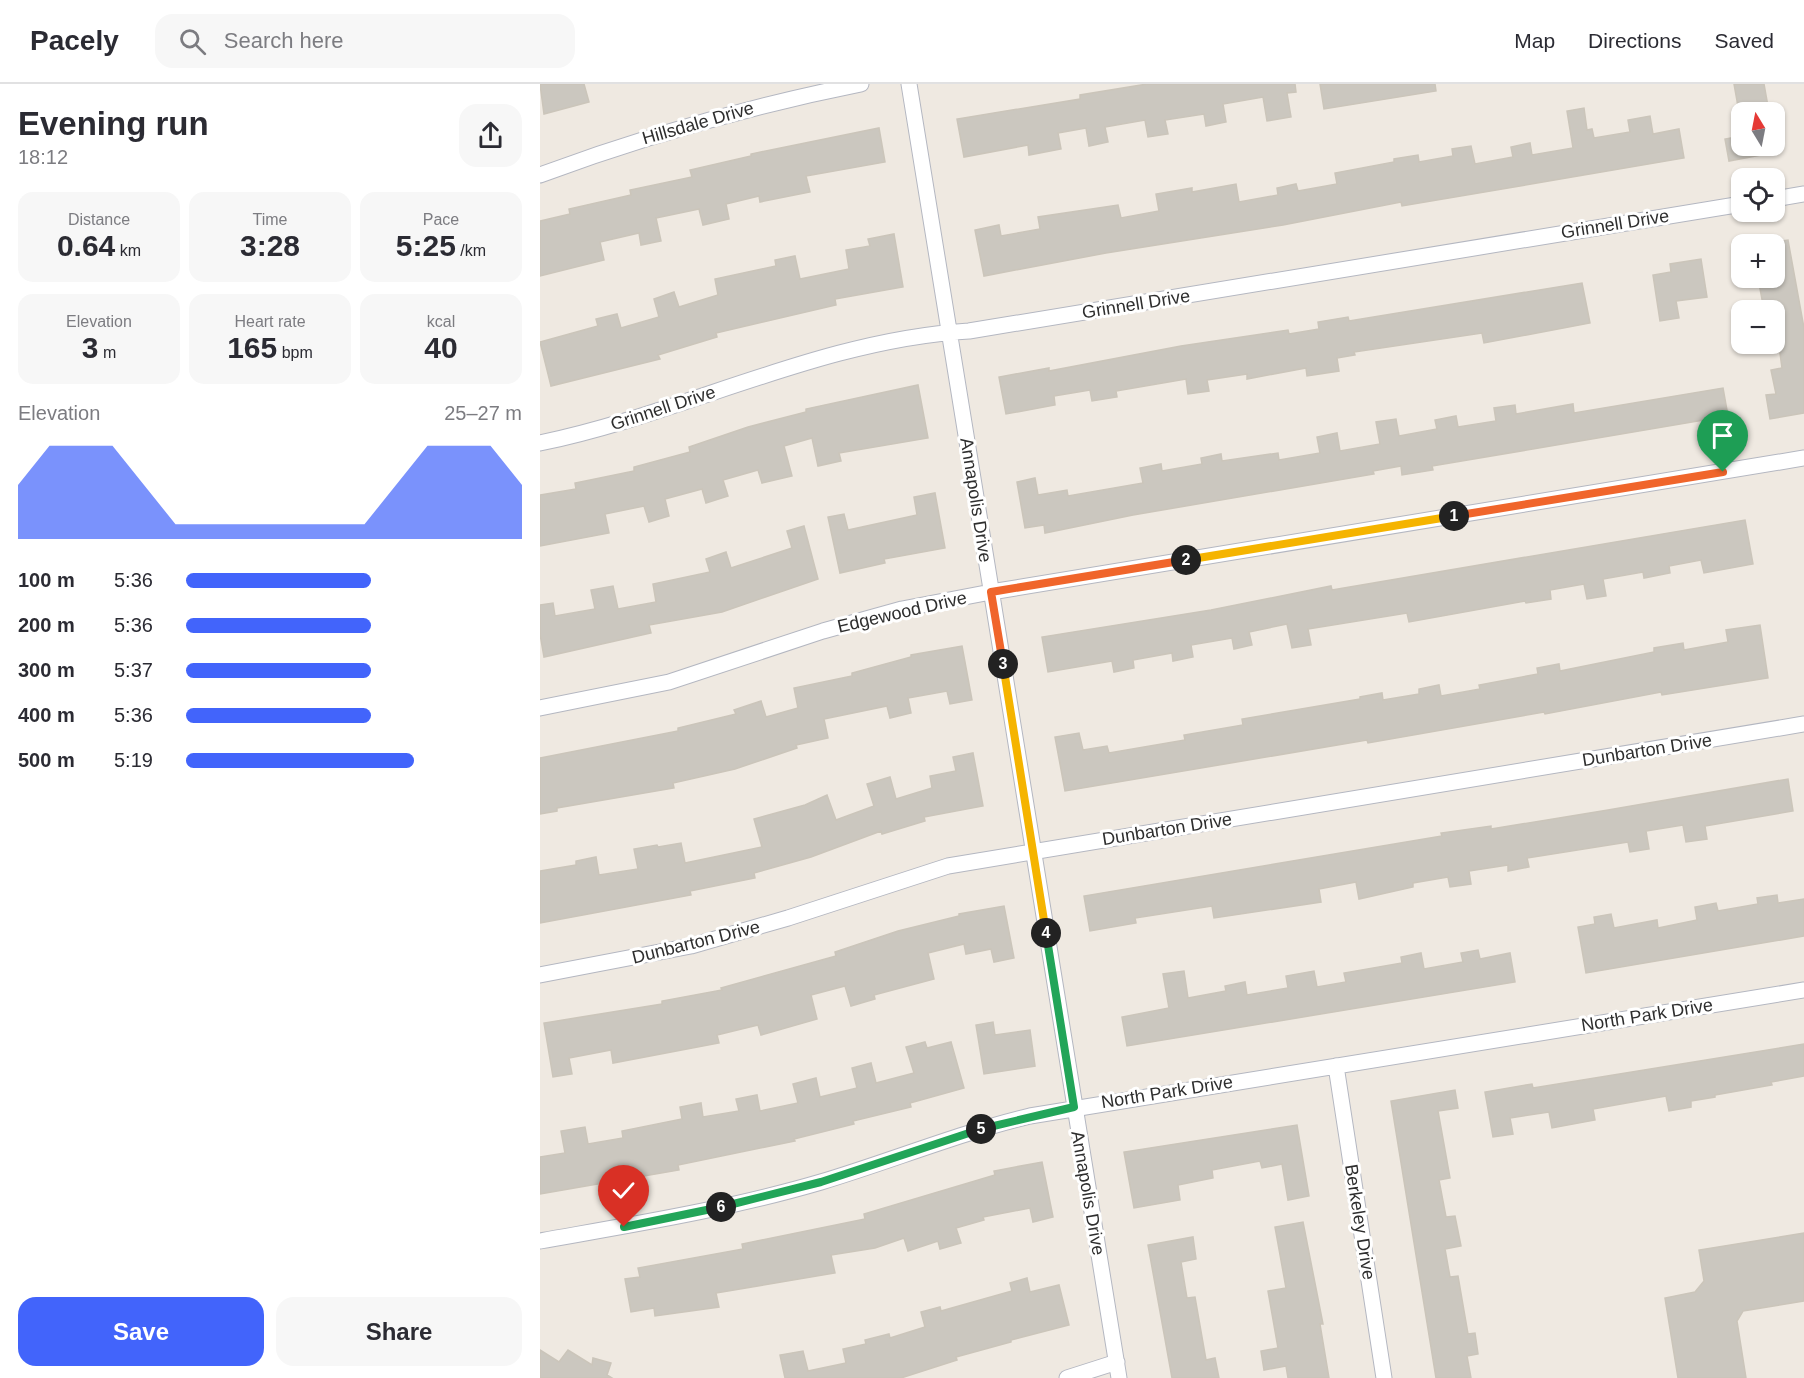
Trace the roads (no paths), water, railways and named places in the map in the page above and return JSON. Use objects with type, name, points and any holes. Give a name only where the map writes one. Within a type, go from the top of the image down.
[{"type":"street","name":"Hillsdale Drive","points":[[540,175],[632,141],[775,101],[861,84]]},
{"type":"street","name":"Annapolis Drive","points":[[909,84],[1119,1378]]},
{"type":"street","points":[[1785,197],[1804,194]]},
{"type":"street","name":"Grinnell Drive","points":[[540,443],[589,433],[822,358],[922,335],[948,333],[1731,206]]},
{"type":"street","name":"Edgewood Drive","points":[[540,708],[669,682],[902,609],[991,592],[1804,458]]},
{"type":"street","name":"Dunbarton Drive","points":[[540,975],[691,946],[948,866],[1032,850],[1804,724]]},
{"type":"street","name":"North Park Drive","points":[[540,1241],[675,1218],[751,1200],[821,1182],[994,1125],[1074,1107],[1804,990]]},
{"type":"street","name":"Berkeley Drive","points":[[1336,1066],[1384,1378]]},
{"type":"street","points":[[1067,1378],[1117,1362]]}]
